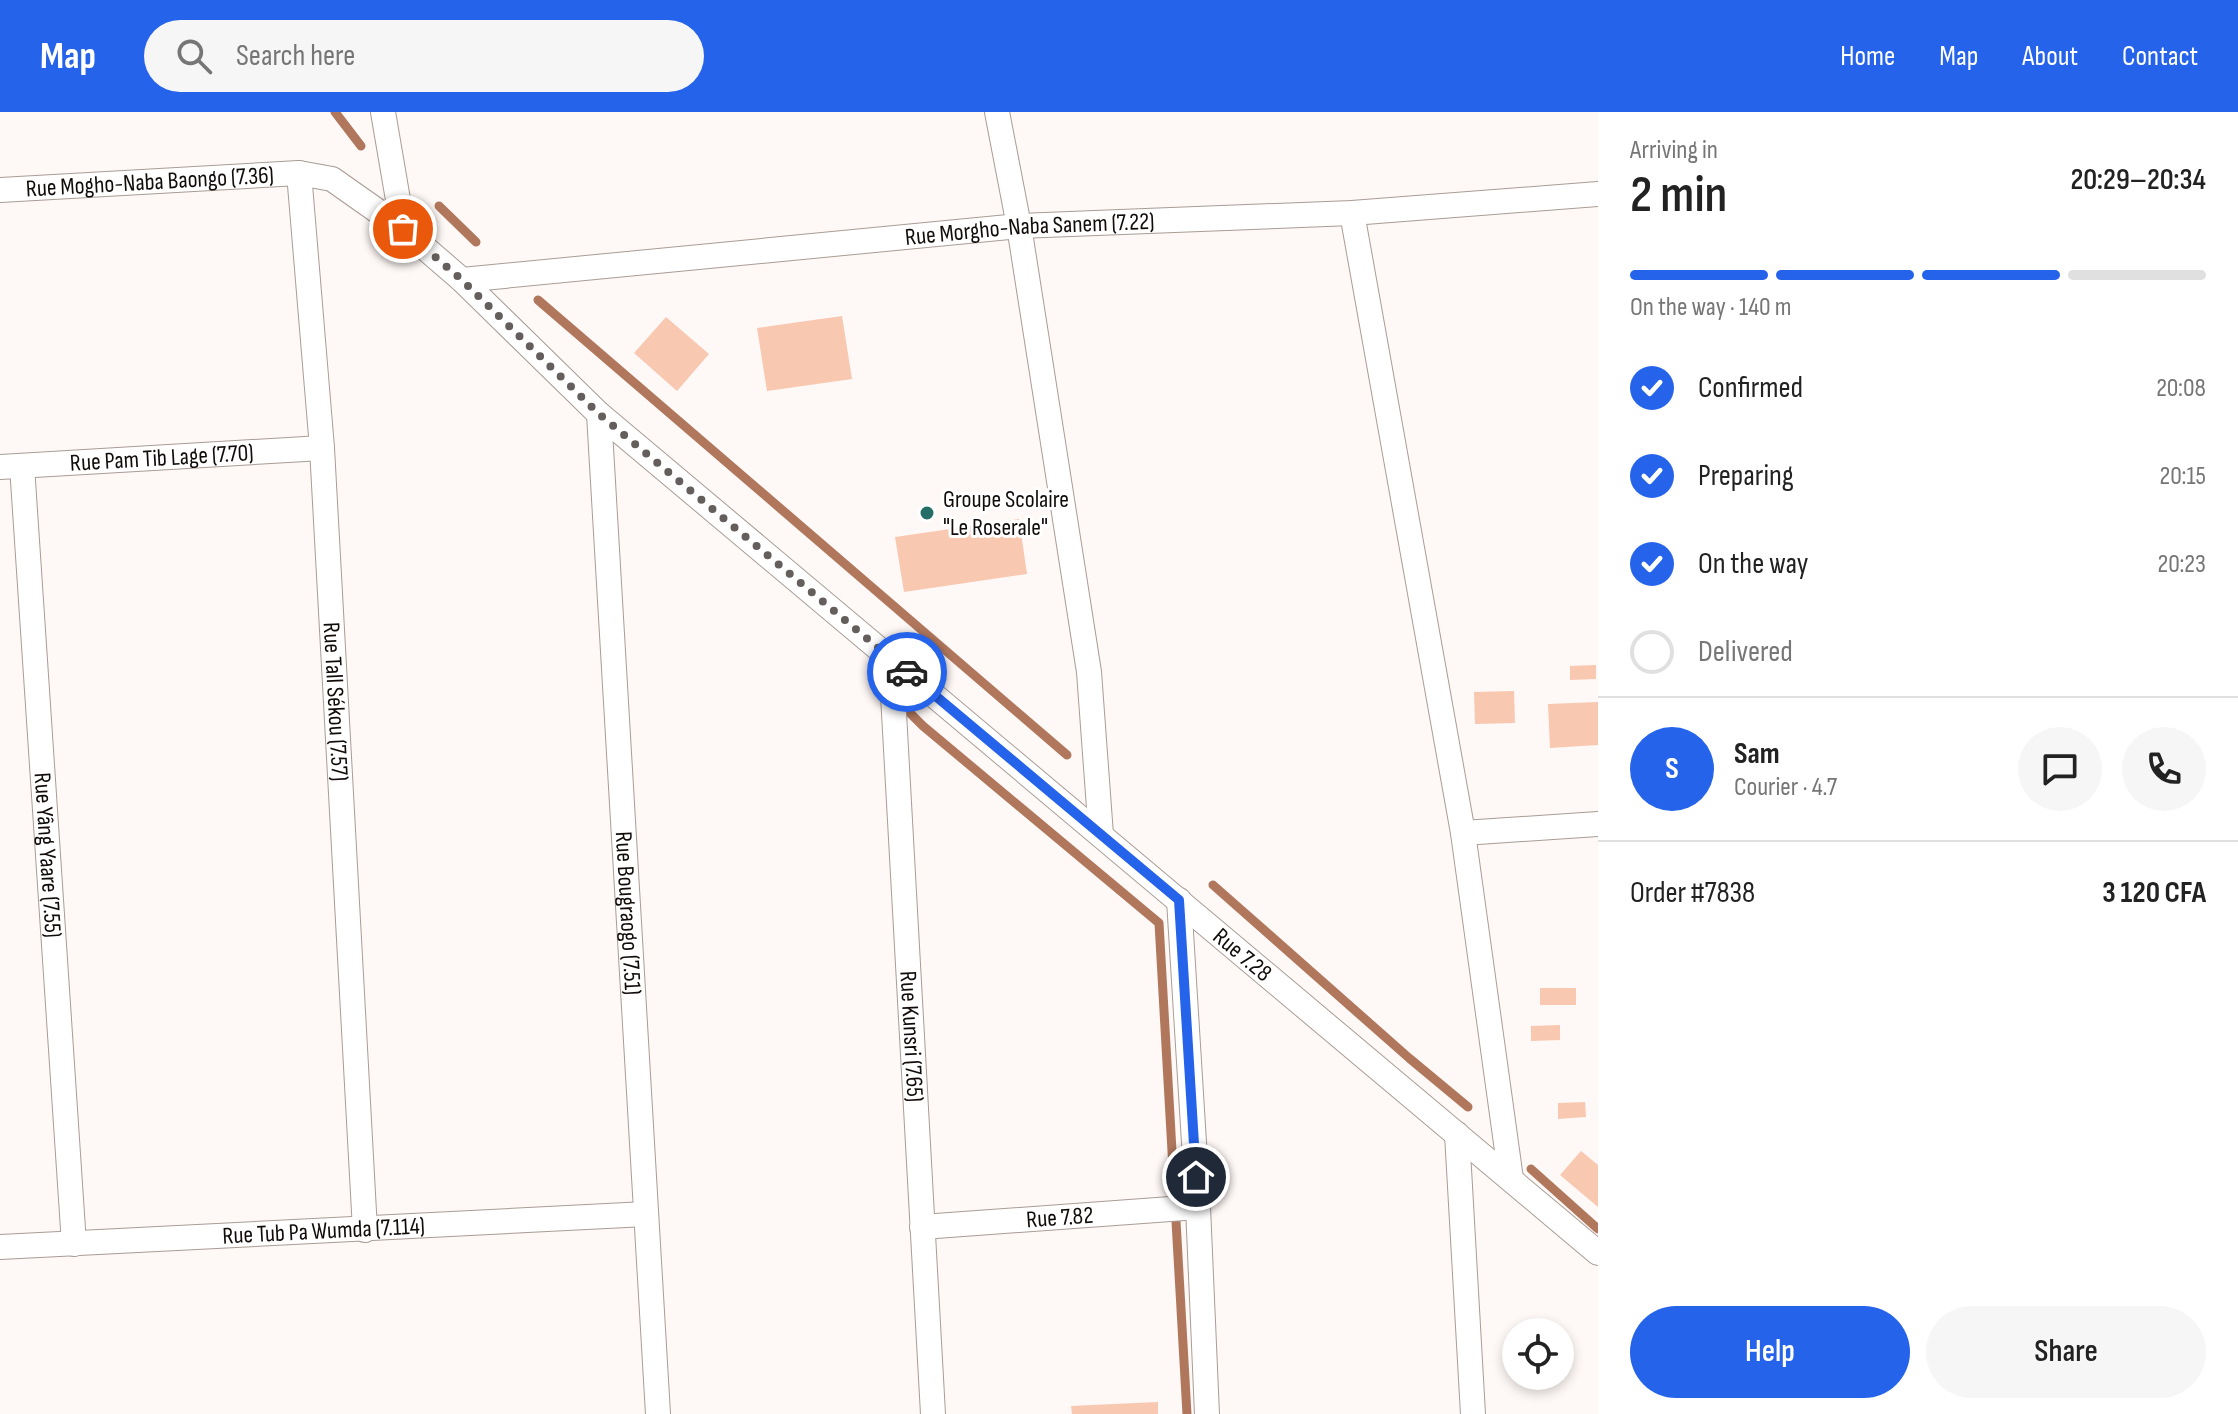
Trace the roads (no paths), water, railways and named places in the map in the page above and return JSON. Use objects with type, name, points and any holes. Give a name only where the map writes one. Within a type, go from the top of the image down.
[{"type":"street","points":[[383,112],[403,229]]},
{"type":"street","points":[[997,112],[1019,226],[1089,672],[1101,835]]},
{"type":"street","name":"Rue 7.28","points":[[299,173],[332,179],[403,229],[462,280],[599,414],[1598,1253]]},
{"type":"street","name":"Rue Mogho-Naba Baongo (7.36)","points":[[0,190],[299,173]]},
{"type":"street","name":"Rue Tall Sékou (7.57)","points":[[299,173],[322,448],[365,1230]]},
{"type":"street","name":"Rue Morgho-Naba Sanem (7.22)","points":[[462,280],[1019,226],[1352,213],[1598,194]]},
{"type":"street","points":[[1352,213],[1463,833],[1511,1179]]},
{"type":"street","name":"Rue Bougraogo (7.51)","points":[[599,414],[658,1414]]},
{"type":"street","name":"Rue Pam Tib Lage (7.70)","points":[[11,466],[322,448]]},
{"type":"street","name":"Rue Yâng Yaare (7.55)","points":[[11,466],[74,1244]]},
{"type":"street","name":"Rue Kunsri (7.65)","points":[[891,659],[933,1414]]},
{"type":"street","points":[[1463,833],[1598,824]]},
{"type":"street","points":[[1179,900],[1207,1414]]},
{"type":"street","points":[[1457,1134],[1473,1414]]},
{"type":"street","name":"Rue 7.82","points":[[922,1227],[1198,1207]]},
{"type":"street","name":"Rue Tub Pa Wumda (7.114)","points":[[0,1247],[646,1214]]},
{"type":"waterway","points":[[335,112],[361,146]]},
{"type":"waterway","points":[[439,206],[476,242]]},
{"type":"waterway","points":[[538,300],[1067,755]]},
{"type":"waterway","points":[[874,678],[889,692]]},
{"type":"waterway","points":[[899,702],[923,726],[1159,923],[1187,1414]]},
{"type":"waterway","points":[[1213,885],[1468,1107]]},
{"type":"waterway","points":[[1531,1169],[1598,1229]]},
{"type":"place","name":"Groupe Scolaire \"Le Roserale\"","points":[[927,513]]}]
